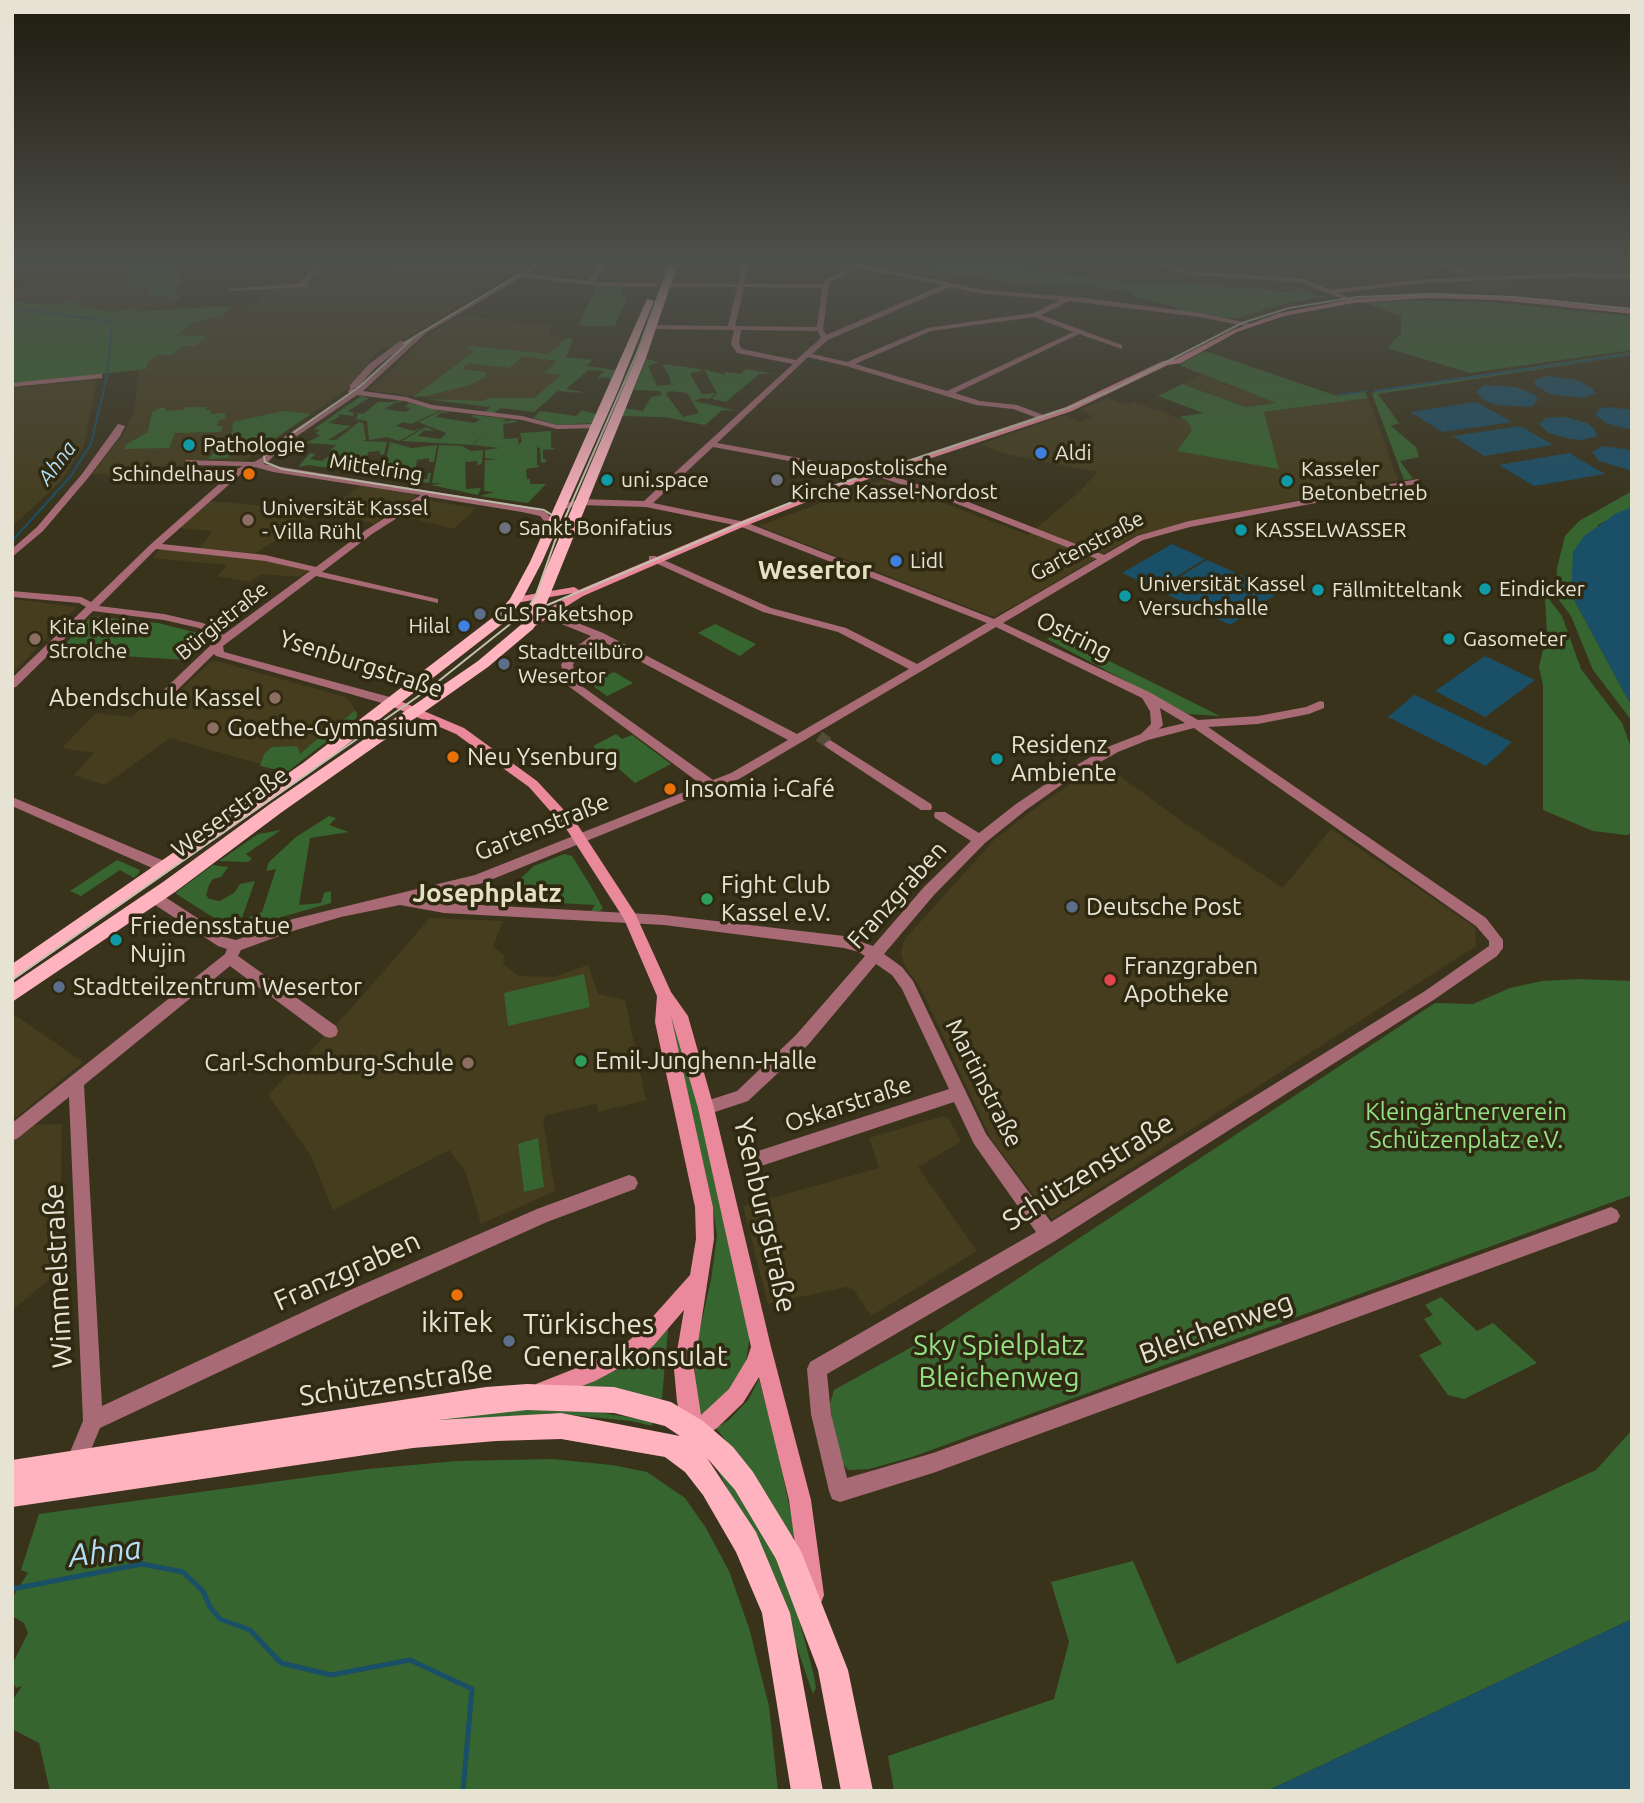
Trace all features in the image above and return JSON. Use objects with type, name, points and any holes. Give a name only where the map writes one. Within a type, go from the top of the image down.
[{"type":"main road","name":"Weserstraße","points":[[12,974],[308,767],[497,621],[516,600],[634,347]]},
{"type":"main road","name":"Weserstraße","points":[[12,994],[483,664],[541,613],[543,594],[644,347]]},
{"type":"main road","points":[[1166,363],[1169,358],[1191,347]]},
{"type":"main road","points":[[516,600],[569,592],[874,474],[1043,418],[1107,393],[1166,363],[1178,361],[1205,347]]},
{"type":"main road","points":[[541,613],[655,559]]},
{"type":"main road","name":"Ysenburgstraße","points":[[393,702],[460,731],[533,784],[579,838],[630,918],[665,996],[680,1016],[706,1108],[761,1347],[755,1364],[736,1396],[717,1415],[694,1430]]},
{"type":"main road","name":"Ysenburgstraße","points":[[665,996],[663,1022],[704,1207],[705,1239],[684,1369],[687,1402],[712,1486],[746,1542],[776,1613],[807,1791]]},
{"type":"main road","points":[[527,1397],[595,1371],[633,1350],[700,1278]]},
{"type":"main road","points":[[761,1347],[800,1500],[817,1622]]},
{"type":"main road","name":"Schützenstraße","points":[[12,1494],[72,1474],[486,1400],[527,1397],[614,1400],[671,1415],[694,1430]]},
{"type":"main road","name":"Schützenstraße","points":[[12,1473],[72,1474],[496,1428],[561,1426],[671,1445]]},
{"type":"main road","points":[[712,1486],[694,1463],[671,1445],[694,1430],[724,1455],[757,1500],[788,1551],[833,1670],[857,1791]]},
{"type":"street","points":[[12,685],[154,546],[238,472],[266,459],[278,445],[352,392],[386,353],[396,347]]},
{"type":"street","points":[[253,464],[258,455],[382,373],[406,347]]},
{"type":"street","points":[[737,347],[740,351],[797,363]]},
{"type":"street","points":[[646,505],[815,347]]},
{"type":"street","points":[[848,363],[886,347]]},
{"type":"street","points":[[948,393],[1046,347]]},
{"type":"street","points":[[807,355],[848,363],[979,403],[1014,407],[1043,418]]},
{"type":"street","points":[[12,386],[99,376]]},
{"type":"street","points":[[352,392],[406,399],[431,407],[522,418],[557,427],[598,426]]},
{"type":"street","points":[[12,554],[40,529],[85,476],[121,426]]},
{"type":"street","points":[[711,444],[874,474],[950,498],[1105,559]]},
{"type":"street","name":"Mittelring","points":[[266,459],[279,467],[526,505],[559,507]]},
{"type":"street","name":"Mittelring","points":[[189,462],[253,464],[425,496],[532,510],[543,514],[552,525]]},
{"type":"street","name":"Gartenstraße","points":[[12,1133],[233,952],[303,922],[478,879],[735,776],[796,739],[820,737],[918,669],[1140,538],[1189,524],[1415,481]]},
{"type":"street","name":"Bürgistraße","points":[[157,703],[218,644],[369,531],[425,496]]},
{"type":"street","name":"Ostring","points":[[559,507],[580,502],[646,505],[742,524],[995,623],[1147,696],[1196,724],[1482,922],[1496,940],[1496,948],[1492,952]]},
{"type":"street","points":[[559,507],[571,525]]},
{"type":"street","points":[[154,546],[255,557],[434,601]]},
{"type":"street","points":[[655,559],[767,610],[842,630],[918,669]]},
{"type":"street","points":[[12,594],[80,600],[92,606]]},
{"type":"street","name":"Ysenburgstraße","points":[[92,606],[99,610],[164,617],[203,625],[218,634],[217,650],[220,654],[393,702]]},
{"type":"street","points":[[541,613],[599,635],[796,739]]},
{"type":"street","points":[[599,635],[572,655],[567,666],[571,683],[712,786]]},
{"type":"street","points":[[1144,737],[1157,725],[1156,711],[1147,696]]},
{"type":"street","name":"Franzgraben","points":[[706,1108],[742,1096],[802,1040],[922,898],[980,840],[1063,778],[1114,749],[1144,737],[1196,724],[1258,720],[1309,710],[1320,705]]},
{"type":"street","points":[[820,737],[926,807]]},
{"type":"street","points":[[12,801],[164,867]]},
{"type":"street","points":[[940,815],[980,840]]},
{"type":"street","points":[[154,897],[223,942],[330,1031]]},
{"type":"street","points":[[397,901],[444,908],[630,918],[844,942],[876,954]]},
{"type":"street","name":"Schützenstraße","points":[[840,1491],[821,1414],[817,1369],[1049,1235],[1430,995],[1492,952]]},
{"type":"street","name":"Martinstraße","points":[[876,954],[897,971],[915,997],[957,1094],[987,1151],[1049,1235]]},
{"type":"street","name":"Wimmelstraße","points":[[72,1474],[93,1421],[76,1082]]},
{"type":"street","name":"Oskarstraße","points":[[755,1160],[957,1094]]},
{"type":"street","name":"Franzgraben","points":[[93,1421],[357,1297],[543,1215],[629,1183]]},
{"type":"street","name":"Bleichenweg","points":[[840,1491],[933,1463],[1611,1216]]},
{"type":"shaded area","points":[[139,347],[392,347],[381,348],[346,390],[244,461],[189,460],[183,466],[150,466],[138,474],[92,474],[124,433],[134,411]]},
{"type":"shaded area","points":[[414,347],[570,347],[566,357],[592,360],[534,412],[368,390]]},
{"type":"shaded area","points":[[1202,374],[1278,403],[1246,407],[1182,384]]},
{"type":"shaded area","points":[[97,380],[84,446],[60,482],[12,527],[12,388]]},
{"type":"shaded area","points":[[1107,398],[1127,405],[1134,402],[1187,421],[1192,430],[1178,450],[1279,468],[1263,412],[1368,398],[1398,480],[1188,522],[1135,536],[994,617],[759,526],[882,480],[1028,535],[1078,493],[1098,472],[1005,454],[981,444],[1065,415],[1080,422],[1093,417],[1080,409]]},
{"type":"shaded area","points":[[360,486],[414,494],[416,497],[374,524],[325,512]]},
{"type":"shaded area","name":"Universität Kassel - Villa Rühl","points":[[211,501],[320,511],[253,555],[198,549],[213,531],[179,528]]},
{"type":"shaded area","points":[[430,501],[476,508],[454,529],[406,517]]},
{"type":"shaded area","points":[[161,549],[265,561],[309,570],[300,577],[261,574],[250,582],[217,576],[227,565],[152,558]]},
{"type":"shaded area","points":[[12,599],[77,607],[12,674]]},
{"type":"shaded area","name":"Goethe-Gymnasium","points":[[217,661],[345,697],[358,716],[287,772],[170,738],[105,785],[74,775],[94,753],[62,748],[96,713],[132,717],[144,706],[161,709],[210,662]]},
{"type":"shaded area","points":[[1102,763],[1180,820],[1283,888],[1331,829],[1475,927],[1476,946],[1052,1219],[991,1139],[921,989],[904,965],[901,952],[904,940],[995,839],[1042,803]]},
{"type":"shaded area","name":"Carl-Schomburg-Schule","points":[[430,918],[503,921],[493,947],[505,956],[503,964],[519,976],[553,977],[588,965],[598,994],[625,1000],[646,1100],[598,1112],[596,1104],[546,1115],[543,1121],[555,1191],[481,1224],[466,1173],[449,1150],[333,1210],[310,1154],[268,1095],[349,1011]]},
{"type":"shaded area","points":[[12,1013],[83,1062],[12,1121]]},
{"type":"shaded area","points":[[944,1116],[949,1119],[961,1142],[918,1167],[977,1251],[871,1316],[854,1290],[847,1287],[768,1304],[743,1206],[879,1168],[869,1138]]},
{"type":"shaded area","points":[[62,1124],[59,1272],[12,1310],[12,1142],[33,1125]]},
{"type":"green space","points":[[12,347],[180,347],[172,355],[157,355],[148,362],[146,369],[12,384]]},
{"type":"green space","points":[[469,347],[548,354],[556,347],[570,347],[566,357],[592,360],[586,366],[615,370],[610,381],[609,378],[602,377],[596,380],[604,371],[589,370],[566,389],[581,393],[558,391],[534,412],[501,408],[494,413],[485,412],[490,407],[425,399],[483,401],[489,398],[534,398],[560,375],[544,373],[557,361],[523,356],[509,368],[469,363],[462,369],[485,372],[485,377],[470,385],[413,397],[475,351],[465,349]]},
{"type":"green space","points":[[1632,347],[1632,350],[1470,373],[1387,348]]},
{"type":"green space","points":[[1205,351],[1337,396],[1365,392],[1368,398],[1264,412],[1279,469],[1177,451],[1192,430],[1187,421],[1179,417],[1203,413],[1158,396],[1182,384],[1246,407],[1276,403],[1179,365]]},
{"type":"green space","points":[[1632,352],[1632,355],[1378,394],[1399,423],[1391,426],[1416,447],[1419,457],[1400,461],[1413,479],[1404,480],[1372,394],[1377,390]]},
{"type":"green space","points":[[646,359],[658,362],[648,366],[657,386],[675,384],[670,383],[670,377],[662,364],[700,369],[702,371],[690,373],[702,394],[715,393],[710,399],[694,401],[738,411],[722,410],[705,425],[664,417],[621,416],[624,408],[643,411],[651,397],[662,395],[660,391],[634,390]],"holes":[[[670,391],[687,393],[699,413],[683,417],[666,394]]]},
{"type":"green space","points":[[704,369],[725,375],[725,372],[741,374],[746,369],[773,374],[759,374],[726,402],[712,399],[717,393]]},
{"type":"green space","points":[[361,396],[369,398],[348,411],[354,413],[353,416],[337,414],[340,416],[328,423],[351,426],[328,440],[336,440],[359,422],[363,423],[366,440],[362,441],[387,442],[384,454],[380,455],[380,451],[368,452],[365,472],[378,471],[382,466],[380,473],[373,475],[309,465],[298,467],[310,453],[316,454],[310,459],[322,461],[333,453],[329,452],[336,445],[306,443],[320,436],[316,433],[320,430],[314,429]]},
{"type":"green space","points":[[404,401],[384,409],[406,412],[411,408],[404,407],[409,403],[440,411],[411,424],[403,422],[396,426],[414,431],[424,427],[399,441],[387,437],[369,440],[367,421],[356,419],[358,413],[363,414],[378,402]]},
{"type":"green space","points":[[186,407],[207,407],[205,410],[212,410],[210,414],[225,413],[226,419],[219,420],[217,426],[223,426],[221,432],[175,433],[169,448],[124,449],[127,444],[148,432],[152,412],[160,408],[166,408],[164,411],[183,410]]},
{"type":"green space","points":[[582,410],[596,414],[592,423],[558,425],[533,418],[540,411],[576,416]]},
{"type":"green space","points":[[283,411],[311,414],[274,439],[253,437],[240,452],[232,452],[227,458],[208,459],[232,433],[233,422]]},
{"type":"green space","points":[[442,411],[451,412],[441,413],[436,417],[475,423],[480,419],[471,417],[474,415],[507,419],[501,422],[514,420],[517,422],[503,424],[504,439],[518,438],[518,444],[522,442],[520,433],[551,431],[551,447],[556,449],[543,450],[543,459],[546,459],[546,462],[541,463],[540,448],[537,447],[537,465],[540,467],[526,469],[530,484],[546,484],[528,503],[480,496],[495,492],[484,491],[485,460],[497,460],[485,458],[485,450],[500,448],[473,445],[485,432],[472,445],[402,441],[426,427],[435,431],[424,430],[418,436],[441,439],[446,433],[418,422]]},
{"type":"green space","points":[[390,442],[412,448],[437,445],[434,462],[429,462],[429,458],[417,460],[414,479],[427,479],[428,473],[431,473],[429,483],[392,478],[395,474],[375,476],[389,473],[383,472]]},
{"type":"green space","points":[[439,445],[462,446],[471,451],[483,450],[482,464],[478,465],[477,461],[465,462],[466,489],[481,488],[478,495],[431,485],[442,483],[432,483]]},
{"type":"green space","points":[[1632,491],[1632,507],[1598,525],[1572,596],[1632,707],[1632,721],[1593,670],[1571,616],[1556,596],[1557,568],[1565,536],[1579,521]]},
{"type":"green space","points":[[1548,598],[1562,616],[1581,669],[1622,723],[1632,750],[1632,833],[1626,835],[1593,831],[1543,810],[1543,685],[1539,667],[1547,633],[1545,599]]},
{"type":"green space","points":[[92,616],[158,623],[198,633],[208,640],[186,660],[57,652]]},
{"type":"green space","points":[[715,624],[756,644],[740,656],[698,633]]},
{"type":"green space","points":[[1055,634],[1220,716],[1188,714],[1047,639]]},
{"type":"green space","points":[[614,672],[633,683],[607,696],[589,683]]},
{"type":"green space","points":[[354,711],[357,712],[356,719],[287,772],[260,766],[264,754],[272,747],[297,746],[300,754],[321,736],[325,737]]},
{"type":"green space","points":[[616,734],[622,739],[632,735],[671,764],[635,783],[593,746]]},
{"type":"green space","points":[[329,816],[336,818],[329,825],[349,832],[310,838],[299,905],[321,903],[324,893],[331,891],[331,903],[246,927],[249,917],[262,912],[276,869],[266,871],[269,862],[296,837]]},
{"type":"green space","points":[[281,830],[246,854],[252,859],[248,862],[219,861],[258,834]]},
{"type":"green space","points":[[564,854],[572,856],[603,908],[600,911],[591,911],[595,905],[503,900],[496,907],[490,906],[534,866]]},
{"type":"green space","points":[[117,860],[140,870],[139,873],[134,878],[120,870],[81,896],[70,891]]},
{"type":"green space","points":[[213,865],[228,867],[221,877],[213,879],[209,885],[206,895],[209,899],[220,901],[234,893],[240,884],[255,881],[238,929],[233,930],[175,893]]},
{"type":"green space","points":[[584,974],[590,1007],[508,1026],[504,993]]},
{"type":"green space","name":"Kleingärtnerverein Schützenplatz e.V.","points":[[1542,981],[1632,981],[1632,1194],[1629,1196],[912,1457],[869,1469],[848,1470],[837,1456],[830,1404],[834,1390],[928,1338],[1435,1003],[1473,1004],[1510,988]]},
{"type":"green space","points":[[671,1011],[688,1064],[750,1333],[746,1363],[738,1381],[701,1417],[695,1386],[695,1351],[711,1280],[717,1236],[712,1202],[669,1017]]},
{"type":"green space","points":[[538,1138],[544,1187],[524,1192],[518,1144]]},
{"type":"green space","points":[[1441,1297],[1477,1331],[1493,1323],[1537,1363],[1464,1399],[1448,1395],[1419,1355],[1442,1344],[1424,1319],[1433,1315],[1425,1305]]},
{"type":"green space","points":[[668,1329],[662,1398],[658,1400],[579,1386],[615,1371],[635,1358]]},
{"type":"green space","points":[[759,1379],[796,1538],[789,1536],[767,1495],[716,1428],[729,1420],[749,1399]]},
{"type":"green space","points":[[529,1408],[583,1410],[653,1421],[652,1426],[631,1421],[551,1413],[491,1422],[443,1423],[443,1419]]},
{"type":"green space","points":[[1632,1430],[1632,1619],[1267,1791],[894,1791],[888,1756],[1054,1699],[1069,1642],[1051,1582],[1133,1561],[1177,1664],[1596,1470]]},
{"type":"green space","points":[[552,1459],[612,1465],[647,1472],[685,1498],[706,1528],[729,1571],[749,1628],[769,1706],[778,1791],[50,1791],[39,1743],[12,1729],[12,1701],[22,1686],[16,1688],[12,1681],[12,1665],[28,1633],[24,1623],[12,1616],[12,1598],[28,1573],[21,1570],[39,1514],[368,1469],[457,1461]]},
{"type":"green space","points":[[714,1464],[737,1487],[774,1551],[796,1608],[813,1672],[816,1688],[813,1694],[768,1564]]},
{"type":"water","points":[[1545,376],[1578,380],[1595,393],[1584,398],[1550,394],[1535,385],[1534,381]]},
{"type":"water","points":[[1484,385],[1516,387],[1535,395],[1538,400],[1531,407],[1497,405],[1486,401],[1476,392]]},
{"type":"water","points":[[1476,402],[1512,422],[1443,432],[1410,412]]},
{"type":"water","points":[[1601,408],[1632,410],[1632,430],[1606,423],[1595,414]]},
{"type":"water","points":[[1565,417],[1587,423],[1594,428],[1597,436],[1582,440],[1570,439],[1549,433],[1539,424],[1546,418]]},
{"type":"water","points":[[1520,426],[1553,445],[1484,456],[1453,436]]},
{"type":"water","points":[[1603,446],[1632,450],[1632,471],[1599,461],[1592,452]]},
{"type":"water","points":[[1569,453],[1605,474],[1534,486],[1499,465]]},
{"type":"water","points":[[1632,507],[1632,707],[1572,596],[1572,570],[1573,552],[1584,536],[1617,513]]},
{"type":"water","points":[[1172,544],[1205,559],[1156,589],[1122,573]]},
{"type":"water","points":[[1207,560],[1279,592],[1230,625],[1158,590]]},
{"type":"water","points":[[1485,656],[1535,680],[1485,717],[1435,691]]},
{"type":"water","points":[[1414,695],[1512,742],[1486,766],[1388,717]]},
{"type":"water","points":[[1632,1619],[1632,1791],[1267,1791]]},
{"type":"waterway","name":"Ahna","points":[[12,541],[70,477],[91,444],[107,376],[110,347]]},
{"type":"waterway","points":[[1375,391],[1632,354]]},
{"type":"waterway","points":[[1338,395],[1366,391]]},
{"type":"waterway","name":"Ahna","points":[[12,1589],[142,1564],[183,1572],[203,1591],[210,1607],[220,1619],[250,1630],[281,1663],[331,1675],[410,1660],[472,1689],[463,1791]]},
{"type":"tunnel","points":[[819,736],[830,744]]},
{"type":"tram line","points":[[403,347],[359,387],[270,449],[264,456],[265,462],[282,469],[544,510],[560,520],[559,531]]},
{"type":"tram line","points":[[524,615],[536,595],[555,541],[639,347]]},
{"type":"tram line","points":[[524,615],[830,487],[1068,408],[1114,389],[1195,347]]},
{"type":"tram line","points":[[12,980],[430,688],[524,615]]},
{"type":"place","name":"Pathologie","points":[[189,445]]},
{"type":"place","name":"Aldi","points":[[1041,453]]},
{"type":"place","name":"Schindelhaus","points":[[249,474]]},
{"type":"place","name":"uni.space","points":[[607,480]]},
{"type":"place","name":"Neuapostolische Kirche Kassel-Nordost","points":[[777,480]]},
{"type":"place","name":"Kasseler Betonbetrieb","points":[[1287,481]]},
{"type":"place","name":"Universität Kassel - Villa Rühl","points":[[248,520]]},
{"type":"place","name":"Sankt Bonifatius","points":[[505,528]]},
{"type":"place","name":"KASSELWASSER","points":[[1241,530]]},
{"type":"place","name":"Lidl","points":[[896,561]]},
{"type":"place","name":"Eindicker","points":[[1485,589]]},
{"type":"place","name":"Fällmitteltank","points":[[1318,590]]},
{"type":"place","name":"Universität Kassel Versuchshalle","points":[[1125,596]]},
{"type":"place","name":"GLS Paketshop","points":[[480,614]]},
{"type":"place","name":"Hilal","points":[[464,626]]},
{"type":"place","name":"Kita Kleine Strolche","points":[[35,639]]},
{"type":"place","name":"Gasometer","points":[[1449,639]]},
{"type":"place","name":"Stadtteilbüro Wesertor","points":[[504,664]]},
{"type":"place","name":"Abendschule Kassel","points":[[275,698]]},
{"type":"place","name":"Goethe-Gymnasium","points":[[213,728]]},
{"type":"place","name":"Neu Ysenburg","points":[[453,757]]},
{"type":"place","name":"Residenz Ambiente","points":[[997,759]]},
{"type":"place","name":"Insomia i-Café","points":[[670,789]]},
{"type":"place","name":"Fight Club Kassel e.V.","points":[[707,899]]},
{"type":"place","name":"Deutsche Post","points":[[1072,907]]},
{"type":"place","name":"Friedensstatue Nujin","points":[[116,940]]},
{"type":"place","name":"Franzgraben Apotheke","points":[[1110,980]]},
{"type":"place","name":"Stadtteilzentrum Wesertor","points":[[59,987]]},
{"type":"place","name":"Emil-Junghenn-Halle","points":[[581,1061]]},
{"type":"place","name":"Carl-Schomburg-Schule","points":[[468,1063]]},
{"type":"place","name":"ikiTek","points":[[457,1295]]},
{"type":"place","name":"Türkisches Generalkonsulat","points":[[509,1341]]},
{"type":"district","name":"Wesertor","points":[[815,570]]},
{"type":"district","name":"Josephplatz","points":[[487,893]]},
{"type":"park label","name":"Sky Spielplatz Bleichenweg","points":[[999,1362]]}]
